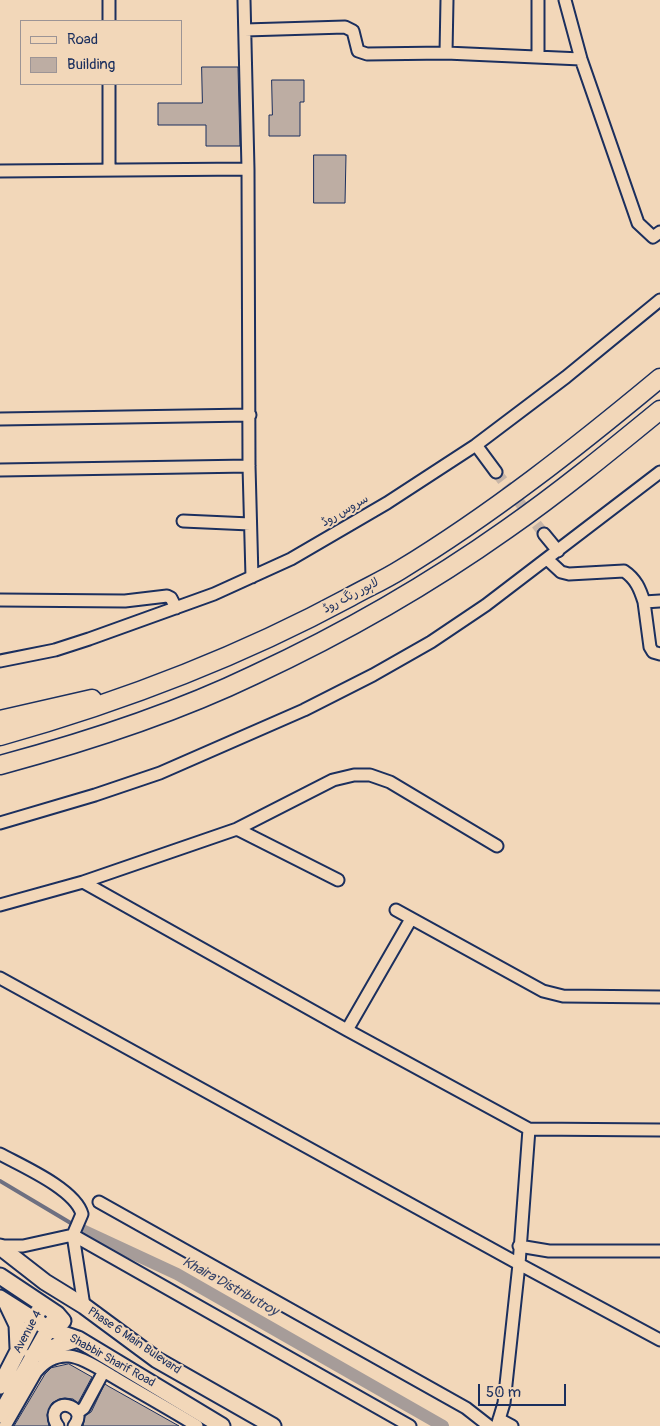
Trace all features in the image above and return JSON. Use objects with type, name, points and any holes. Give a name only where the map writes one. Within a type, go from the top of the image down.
[{"type":"highway","name":"لاہور رنگ روڈ","points":[[0,736],[98,707],[233,654],[306,621],[399,571],[571,451],[660,378]]},
{"type":"highway","name":"لاہور رنگ روڈ","points":[[0,765],[118,729],[194,700],[253,676],[322,641],[448,568],[507,529],[592,466],[660,410]]},
{"type":"highway","points":[[0,720],[75,702],[144,690]]},
{"type":"main road","name":"Phase 6 Main Bulevard","points":[[0,1246],[45,1282],[84,1306],[157,1360],[273,1426]]},
{"type":"main road","points":[[0,1276],[57,1314],[78,1339],[32,1356]]},
{"type":"main road","points":[[3,1300],[17,1325],[18,1350]]},
{"type":"main road","name":"Shabbir Sharif Road","points":[[3,1300],[48,1329],[78,1339],[220,1426]]},
{"type":"main road","name":"Avenue 4","points":[[0,1385],[42,1304]]},
{"type":"main road","name":"Avenue 4","points":[[0,1415],[57,1314]]},
{"type":"street","points":[[109,0],[109,20]]},
{"type":"street","points":[[244,0],[248,169],[249,466],[252,577]]},
{"type":"street","points":[[446,53],[447,0]]},
{"type":"street","points":[[538,0],[538,57]]},
{"type":"street","points":[[564,0],[581,59],[638,223],[654,236],[660,232]]},
{"type":"street","points":[[245,30],[345,27],[353,31],[358,50],[367,54],[446,53],[581,59]]},
{"type":"street","points":[[109,85],[109,169]]},
{"type":"street","points":[[0,171],[248,169]]},
{"type":"street","name":"سروس روڈ","points":[[0,661],[55,650],[176,608],[291,559],[387,503],[476,445],[566,377],[660,300]]},
{"type":"street","points":[[0,419],[250,415]]},
{"type":"street","points":[[476,445],[496,472]]},
{"type":"street","points":[[0,470],[249,466]]},
{"type":"street","points":[[0,824],[160,773],[304,710],[373,675],[431,642],[480,610],[660,472]]},
{"type":"street","points":[[183,521],[250,524]]},
{"type":"street","points":[[544,534],[558,551]]},
{"type":"street","points":[[547,559],[561,572],[569,574],[624,572],[632,576],[637,583],[644,602],[650,647],[653,652],[660,654]]},
{"type":"street","points":[[0,600],[125,602],[167,596],[171,598],[176,608]]},
{"type":"street","points":[[644,602],[660,601]]},
{"type":"street","points":[[0,905],[83,882],[237,829],[333,780],[354,775],[370,775],[390,782],[497,846]]},
{"type":"street","points":[[237,829],[338,880]]},
{"type":"street","points":[[83,882],[347,1030],[530,1129],[660,1130]]},
{"type":"street","points":[[396,910],[543,991],[563,996],[660,997]]},
{"type":"street","points":[[347,1030],[411,919]]},
{"type":"street","points":[[0,978],[660,1340]]},
{"type":"street","points":[[512,1426],[498,1423],[504,1403],[519,1264],[530,1129]]},
{"type":"street","points":[[0,1154],[60,1187],[80,1207],[82,1214],[74,1232],[84,1306]]},
{"type":"street","points":[[99,1202],[466,1408],[489,1426]]},
{"type":"street","points":[[0,1246],[23,1246],[74,1232],[410,1426]]},
{"type":"street","points":[[520,1246],[549,1251],[660,1251]]},
{"type":"street","points":[[6,1426],[36,1372],[49,1360],[62,1356],[76,1357],[104,1371],[198,1426]]},
{"type":"street","points":[[78,1422],[104,1371]]},
{"type":"street","points":[[58,1426],[55,1423],[54,1416],[56,1410],[61,1406],[68,1405],[74,1408],[78,1422]]},
{"type":"building","points":[[202,67],[238,67],[240,146],[206,146],[206,125],[158,125],[158,103],[202,103]]},
{"type":"building","points":[[272,80],[304,80],[304,102],[300,102],[300,136],[269,136],[269,115],[272,115]]},
{"type":"building","points":[[314,155],[346,155],[345,203],[314,203]]},
{"type":"building","points":[[69,1364],[92,1377],[78,1403],[73,1399],[65,1398],[52,1403],[47,1415],[49,1426],[14,1426],[45,1374],[51,1368]]},
{"type":"building","points":[[105,1384],[179,1426],[83,1426],[85,1416],[91,1412]]},
{"type":"waterway","name":"Khaira Distributroy","points":[[0,1181],[74,1225]]},
{"type":"waterway","name":"Khaira Distributroy","points":[[80,1229],[177,1274],[443,1426]]},
{"type":"tunnel","points":[[496,472],[544,534]]}]
